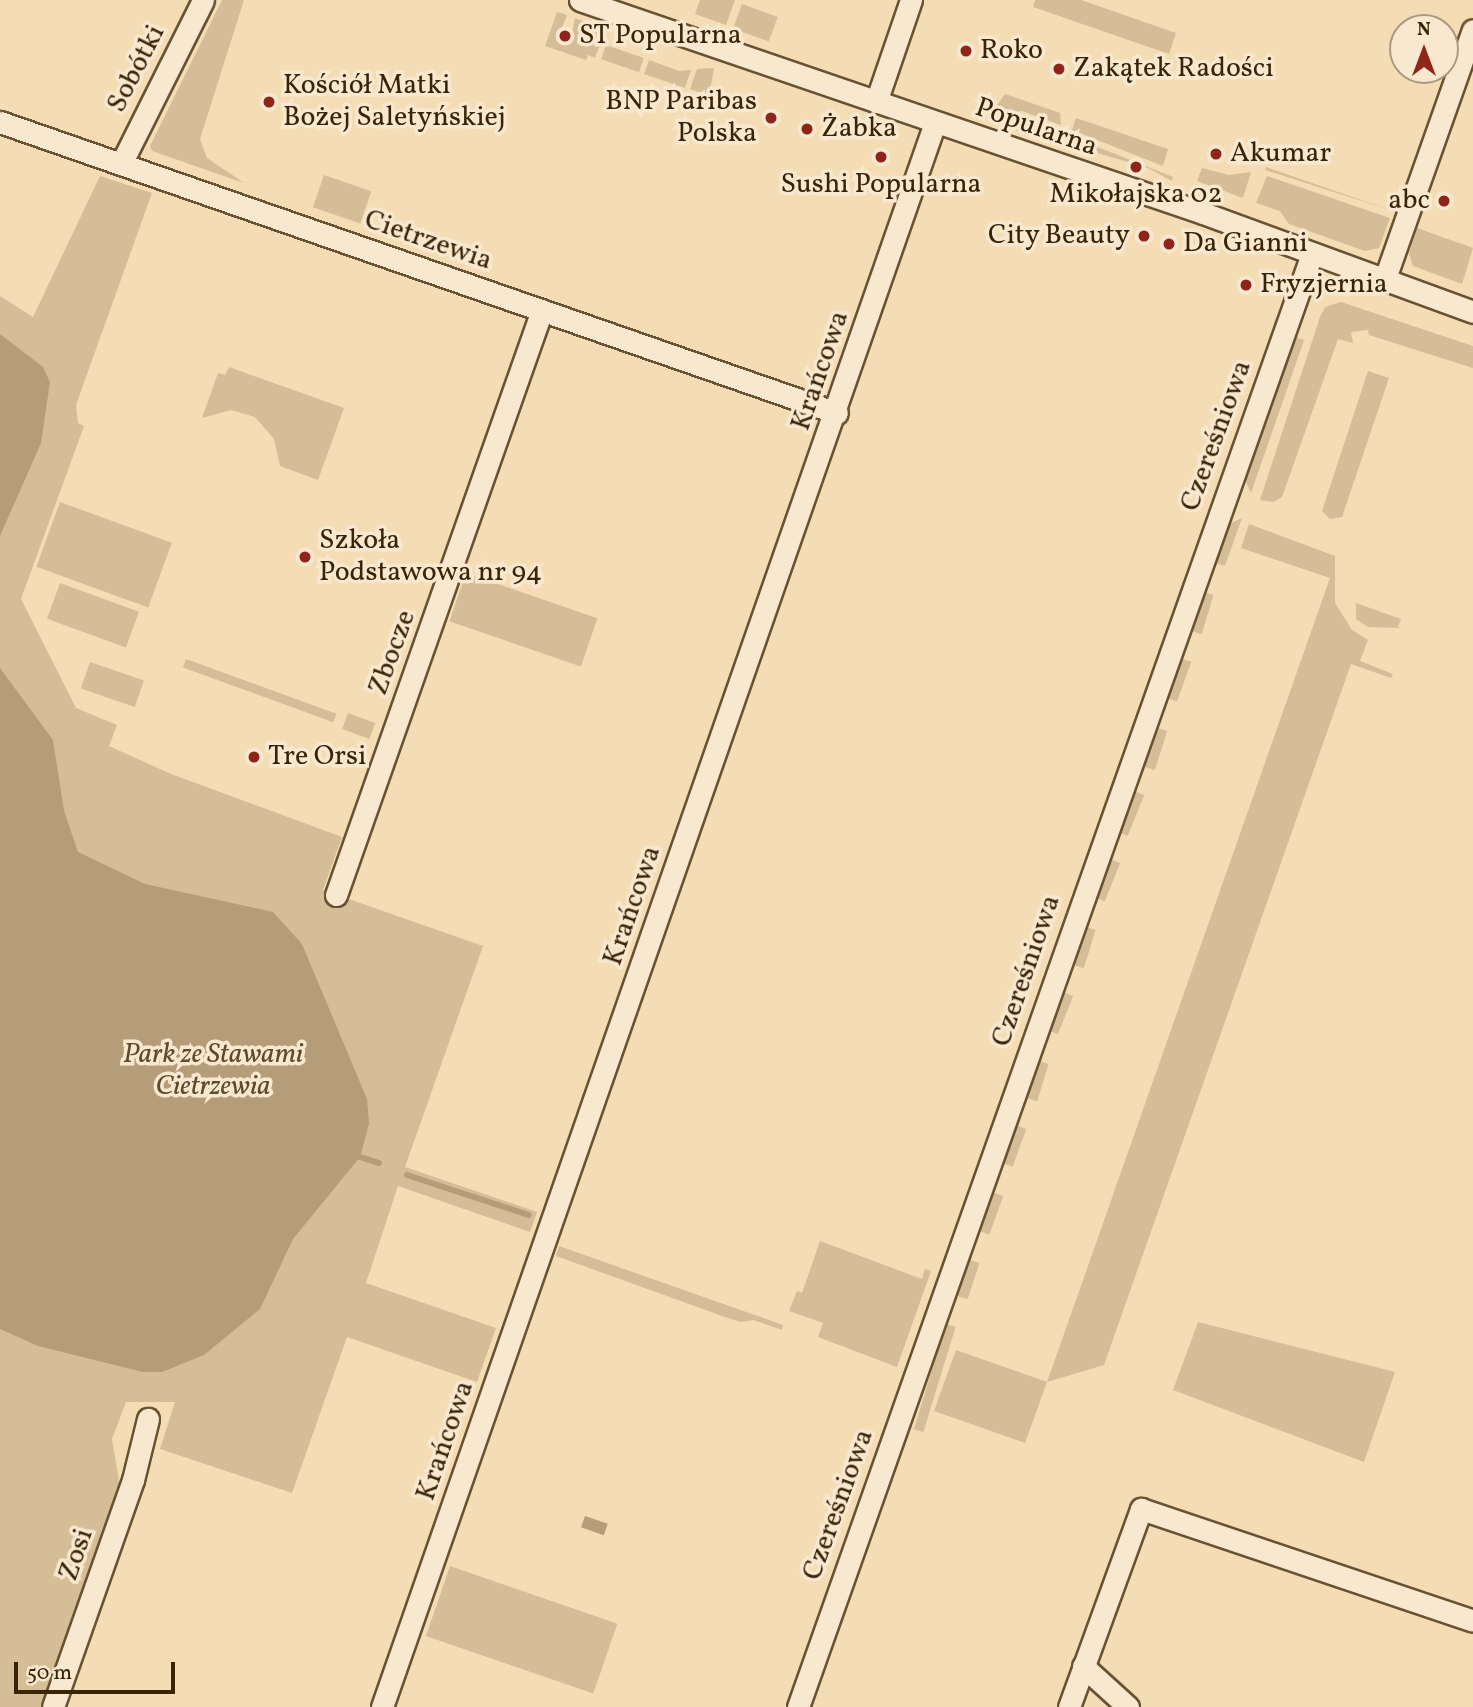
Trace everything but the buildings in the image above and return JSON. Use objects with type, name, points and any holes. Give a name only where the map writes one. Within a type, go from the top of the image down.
[{"type":"street","name":"Sobótki","points":[[121,164],[203,0]]},
{"type":"street","name":"Popularna","points":[[580,0],[1473,312]]},
{"type":"street","points":[[876,102],[911,0]]},
{"type":"street","points":[[1384,281],[1473,30]]},
{"type":"street","name":"Cietrzewia","points":[[0,122],[837,413]]},
{"type":"street","name":"Krańcowa","points":[[382,1707],[837,413],[935,123]]},
{"type":"street","name":"Czereśniowa","points":[[798,1707],[1312,254]]},
{"type":"street","name":"Zbocze","points":[[336,895],[542,310]]},
{"type":"street","name":"Zosi","points":[[53,1707],[133,1480],[148,1419]]},
{"type":"street","points":[[1069,1707],[1140,1509],[1473,1621]]},
{"type":"street","points":[[1083,1666],[1128,1707]]},
{"type":"green space","points":[[222,0],[244,0],[200,139],[207,158],[244,183],[152,151],[150,146]]},
{"type":"green space","points":[[700,0],[735,0],[726,25],[695,14]]},
{"type":"green space","points":[[1035,0],[1081,0],[1176,33],[1169,54],[1033,7]]},
{"type":"green space","points":[[742,4],[778,17],[769,41],[733,28]]},
{"type":"green space","points":[[557,12],[567,15],[558,38],[570,42],[575,18],[598,27],[600,44],[595,58],[588,55],[586,60],[545,46]]},
{"type":"green space","points":[[606,45],[644,58],[639,72],[601,59]]},
{"type":"green space","points":[[649,60],[679,71],[691,70],[685,88],[644,74]]},
{"type":"green space","points":[[714,68],[709,96],[690,89],[697,69]]},
{"type":"green space","points":[[1005,94],[1060,113],[1061,125],[1022,111],[998,115],[995,108]]},
{"type":"green space","points":[[1076,118],[1168,149],[1163,166],[1072,130]]},
{"type":"green space","points":[[1025,119],[1060,132],[1055,144],[999,124]]},
{"type":"green space","points":[[1070,136],[1173,177],[1172,181],[1148,168],[1067,144]]},
{"type":"green space","points":[[1266,167],[1393,211],[1265,170]]},
{"type":"green space","points":[[1202,168],[1229,175],[1251,172],[1243,198],[1197,181]]},
{"type":"green space","points":[[324,175],[371,191],[360,223],[313,207]]},
{"type":"green space","name":"Park ze Stawami Cietrzewia","points":[[100,176],[152,193],[76,405],[78,423],[84,426],[21,599],[76,708],[117,725],[109,746],[171,774],[342,837],[323,890],[483,946],[405,1167],[537,1212],[530,1232],[398,1186],[366,1283],[496,1328],[477,1382],[347,1337],[292,1493],[160,1449],[175,1402],[126,1402],[112,1439],[120,1486],[43,1707],[0,1707],[0,296],[33,317]]},
{"type":"green space","points":[[1267,176],[1390,218],[1379,248],[1365,251],[1289,224],[1280,211],[1256,203]]},
{"type":"green space","points":[[1417,228],[1473,248],[1462,284],[1413,266],[1409,254]]},
{"type":"green space","points":[[1341,302],[1473,346],[1473,368],[1369,335],[1368,330],[1351,332],[1353,343],[1338,339],[1282,497],[1274,502],[1260,500],[1320,317],[1325,307]]},
{"type":"green space","points":[[1295,337],[1304,340],[1251,493],[1244,478]]},
{"type":"green space","points":[[229,367],[344,408],[318,480],[280,466],[274,439],[255,417],[231,410],[202,418],[218,373],[225,375]]},
{"type":"green space","points":[[1368,371],[1389,378],[1342,517],[1330,519],[1322,511]]},
{"type":"green space","points":[[60,502],[172,543],[148,608],[36,567]]},
{"type":"green space","points":[[1242,518],[1225,566],[1214,562],[1227,525]]},
{"type":"green space","points":[[1249,524],[1335,556],[1335,603],[1352,630],[1368,640],[1360,661],[1393,674],[1391,678],[1351,664],[1104,1365],[1047,1382],[1330,578],[1241,548]]},
{"type":"green space","points":[[466,573],[597,618],[581,666],[449,621]]},
{"type":"green space","points":[[60,583],[139,612],[126,647],[47,619]]},
{"type":"green space","points":[[1204,592],[1214,595],[1202,634],[1192,631]]},
{"type":"green space","points":[[1356,603],[1401,619],[1398,627],[1402,628],[1368,627],[1356,619]]},
{"type":"green space","points":[[1180,658],[1191,662],[1177,702],[1166,697]]},
{"type":"green space","points":[[186,659],[336,714],[333,722],[183,667]]},
{"type":"green space","points":[[90,662],[144,681],[135,707],[81,688]]},
{"type":"green space","points":[[348,713],[375,723],[369,739],[342,729]]},
{"type":"green space","points":[[1155,727],[1167,731],[1155,770],[1142,766]]},
{"type":"green space","points":[[1134,791],[1144,795],[1128,836],[1118,832]]},
{"type":"green space","points":[[1110,859],[1120,863],[1105,901],[1095,897]]},
{"type":"green space","points":[[1086,927],[1096,930],[1084,968],[1074,965]]},
{"type":"green space","points":[[1063,992],[1073,996],[1058,1034],[1048,1030]]},
{"type":"green space","points":[[1039,1061],[1049,1064],[1037,1101],[1028,1098]]},
{"type":"green space","points":[[1015,1125],[1026,1129],[1013,1167],[1001,1163]]},
{"type":"green space","points":[[992,1192],[1003,1196],[989,1235],[978,1231]]},
{"type":"green space","points":[[820,1241],[922,1279],[925,1269],[931,1271],[897,1367],[818,1337],[823,1323],[789,1311],[797,1291],[802,1293]]},
{"type":"green space","points":[[559,1246],[783,1325],[782,1330],[753,1320],[741,1322],[725,1317],[556,1256]]},
{"type":"green space","points":[[967,1259],[979,1263],[968,1299],[955,1295]]},
{"type":"green space","points":[[1198,1322],[1395,1372],[1364,1462],[1173,1390]]},
{"type":"green space","points":[[946,1324],[956,1327],[923,1432],[914,1429]]},
{"type":"green space","points":[[956,1350],[1047,1382],[1025,1443],[934,1411]]},
{"type":"green space","points":[[450,1566],[617,1624],[593,1694],[426,1636]]},
{"type":"shaded area","points":[[0,334],[43,367],[50,382],[41,443],[0,536]]},
{"type":"shaded area","points":[[0,668],[53,740],[64,811],[78,852],[145,884],[273,912],[302,944],[367,1099],[369,1124],[360,1157],[293,1239],[260,1309],[204,1355],[162,1372],[143,1372],[38,1346],[0,1329]]},
{"type":"shaded area","points":[[585,1516],[608,1524],[604,1535],[581,1527]]},
{"type":"waterway","points":[[360,1157],[379,1163]]},
{"type":"waterway","points":[[407,1175],[529,1215]]},
{"type":"place","name":"ST Popularna","points":[[565,36]]},
{"type":"place","name":"Roko","points":[[966,51]]},
{"type":"place","name":"Zakątek Radości","points":[[1059,69]]},
{"type":"place","name":"Kościół Matki Bożej Saletyńskiej","points":[[269,102]]},
{"type":"place","name":"BNP Paribas Polska","points":[[771,118]]},
{"type":"place","name":"Żabka","points":[[807,129]]},
{"type":"place","name":"Akumar","points":[[1216,154]]},
{"type":"place","name":"Sushi Popularna","points":[[881,157]]},
{"type":"place","name":"Mikołajska 02","points":[[1136,167]]},
{"type":"place","name":"abc","points":[[1444,201]]},
{"type":"place","name":"City Beauty","points":[[1144,236]]},
{"type":"place","name":"Da Gianni","points":[[1169,244]]},
{"type":"place","name":"Fryzjernia","points":[[1246,285]]},
{"type":"place","name":"Szkoła Podstawowa nr 94","points":[[305,557]]},
{"type":"place","name":"Tre Orsi","points":[[254,757]]}]
